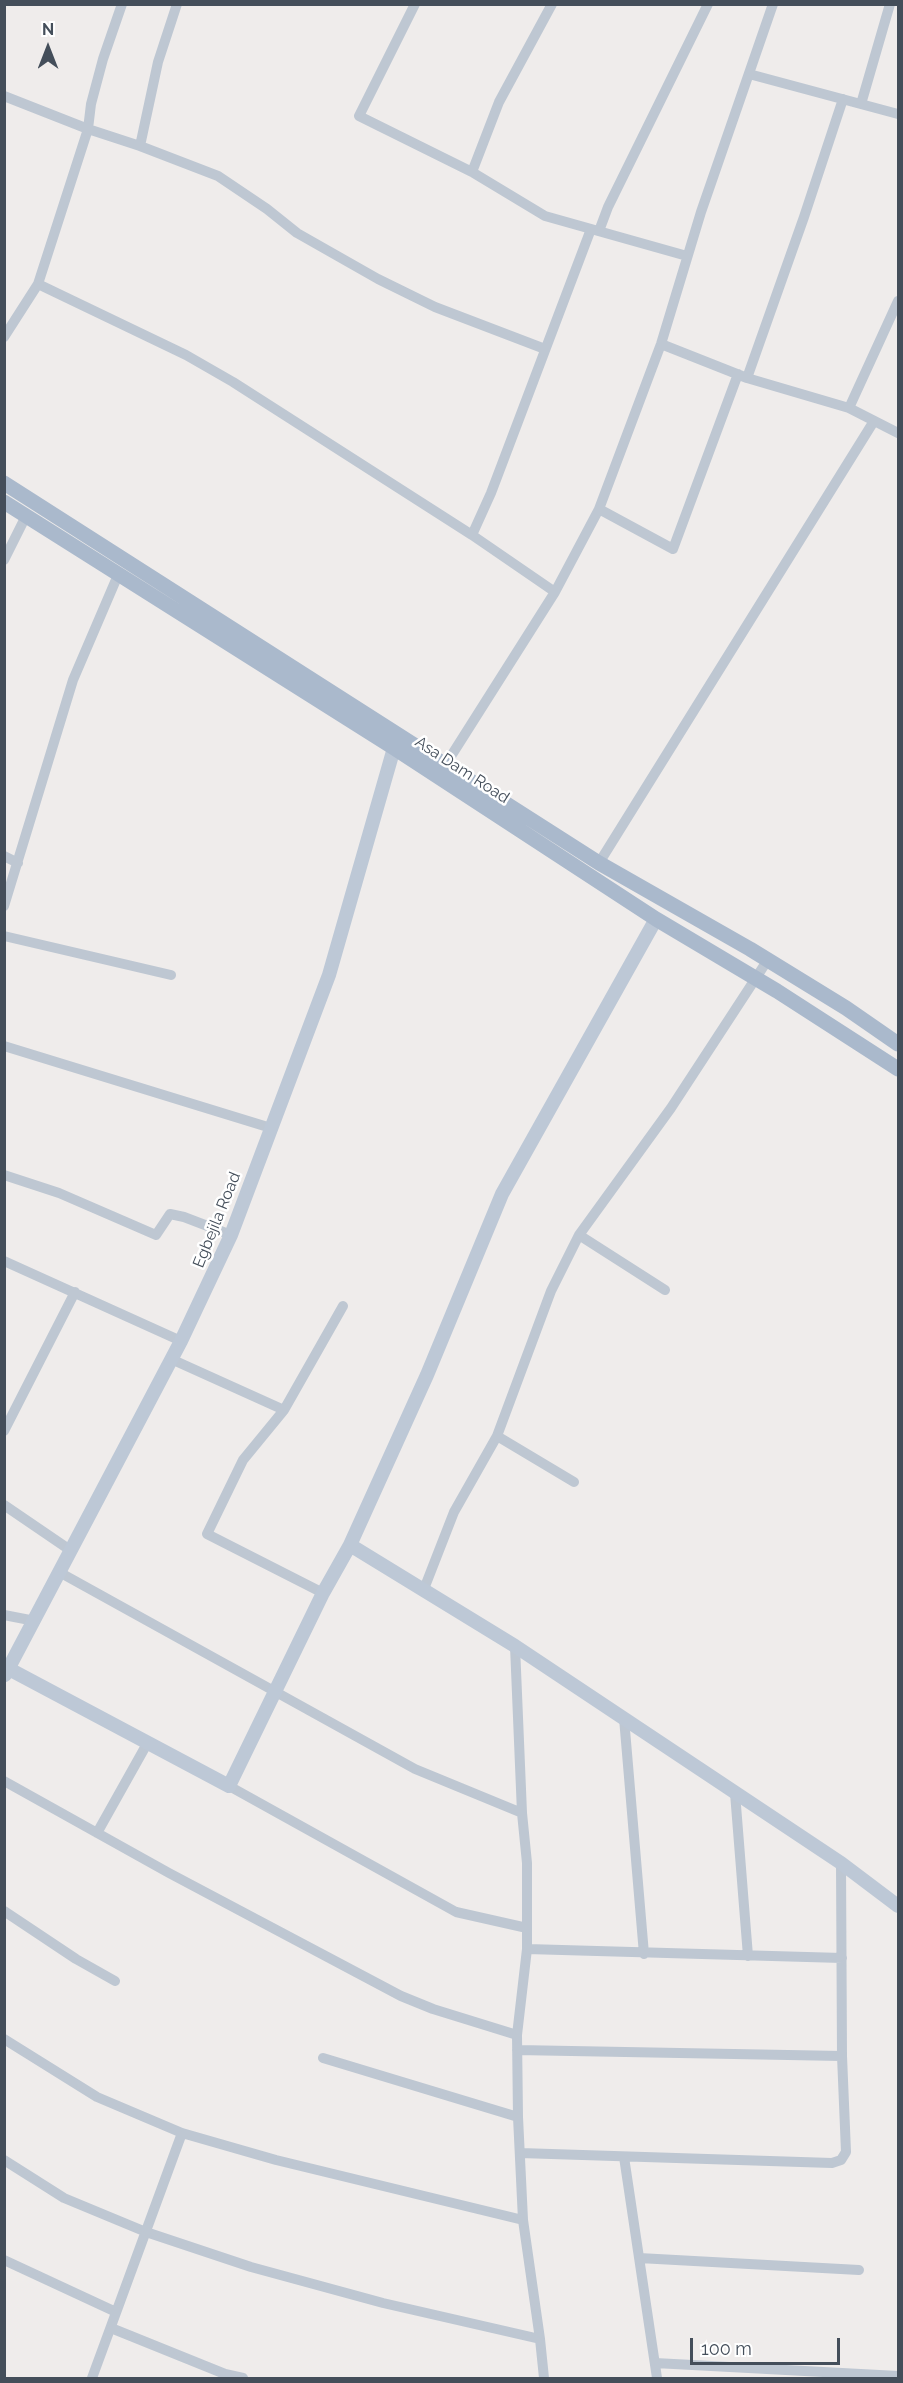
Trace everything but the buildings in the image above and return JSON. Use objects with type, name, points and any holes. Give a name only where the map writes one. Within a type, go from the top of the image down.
[{"type":"main road","name":"Asa Dam Road","points":[[4,483],[598,863],[750,949],[846,1008],[898,1044]]},
{"type":"main road","name":"Asa Dam Road","points":[[4,502],[394,748],[656,919],[757,979],[898,1069]]},
{"type":"street","points":[[4,337],[38,284],[88,129],[90,104],[122,4]]},
{"type":"street","points":[[140,146],[158,62],[177,4]]},
{"type":"street","points":[[415,4],[358,116],[472,172],[545,216],[687,256]]},
{"type":"street","points":[[472,172],[499,102],[552,4]]},
{"type":"street","points":[[472,535],[491,493],[545,348],[595,230],[708,4]]},
{"type":"street","points":[[446,764],[555,592],[599,509],[661,344],[687,256],[773,4]]},
{"type":"street","points":[[861,104],[890,4]]},
{"type":"street","points":[[749,74],[898,114]]},
{"type":"street","points":[[4,96],[218,176],[267,208],[297,233],[378,279],[435,307],[545,348]]},
{"type":"street","points":[[599,509],[673,549],[804,217],[843,99]]},
{"type":"street","points":[[38,284],[186,355],[233,382],[472,535],[555,592]]},
{"type":"street","points":[[849,408],[897,307]]},
{"type":"street","points":[[661,344],[742,376],[849,408],[898,433]]},
{"type":"street","points":[[598,863],[874,421]]},
{"type":"street","points":[[4,560],[26,516]]},
{"type":"street","points":[[4,906],[73,680],[118,575]]},
{"type":"street","name":"Egbejila Road","points":[[7,1673],[182,1341],[231,1235],[329,975],[394,748]]},
{"type":"street","points":[[4,856],[18,863]]},
{"type":"street","points":[[229,1786],[322,1593],[350,1545],[427,1375],[502,1194],[656,919]]},
{"type":"street","points":[[4,936],[171,975]]},
{"type":"street","points":[[424,1589],[454,1512],[497,1436],[551,1291],[579,1235],[671,1108],[767,961]]},
{"type":"street","points":[[4,1046],[271,1128]]},
{"type":"street","points":[[4,1175],[59,1193],[156,1235],[170,1214],[231,1235]]},
{"type":"street","points":[[579,1235],[665,1290]]},
{"type":"street","points":[[4,1261],[182,1341]]},
{"type":"street","points":[[4,1431],[75,1292]]},
{"type":"street","points":[[322,1593],[207,1534],[243,1460],[284,1410],[343,1306]]},
{"type":"street","points":[[171,1359],[284,1410]]},
{"type":"street","points":[[497,1436],[574,1482]]},
{"type":"street","points":[[4,1505],[70,1550]]},
{"type":"street","points":[[350,1545],[424,1589],[624,1718],[841,1863],[898,1906]]},
{"type":"street","points":[[59,1572],[415,1769],[522,1813]]},
{"type":"street","points":[[4,1616],[35,1621]]},
{"type":"street","points":[[514,1646],[522,1813],[527,1863],[527,1949],[517,2036],[519,2153],[523,2220],[544,2379]]},
{"type":"street","points":[[7,1673],[148,1742],[456,1912],[527,1928]]},
{"type":"street","points":[[624,1718],[644,1954]]},
{"type":"street","points":[[97,1833],[148,1742]]},
{"type":"street","points":[[4,1781],[401,1996],[433,2009],[517,2036]]},
{"type":"street","points":[[735,1793],[748,1956]]},
{"type":"street","points":[[519,2153],[832,2163],[841,2160],[846,2152],[842,2056],[841,1863]]},
{"type":"street","points":[[4,1911],[76,1959],[115,1981]]},
{"type":"street","points":[[527,1949],[842,1958]]},
{"type":"street","points":[[4,2039],[97,2097],[182,2133],[276,2160],[523,2220]]},
{"type":"street","points":[[517,2050],[842,2056]]},
{"type":"street","points":[[323,2058],[518,2117]]},
{"type":"street","points":[[92,2379],[182,2133]]},
{"type":"street","points":[[624,2157],[657,2379]]},
{"type":"street","points":[[4,2160],[64,2198],[146,2232],[252,2268],[383,2303],[540,2339]]},
{"type":"street","points":[[639,2258],[859,2271]]},
{"type":"street","points":[[4,2260],[116,2312]]},
{"type":"street","points":[[111,2328],[225,2374],[243,2379]]},
{"type":"street","points":[[655,2363],[898,2376]]}]
